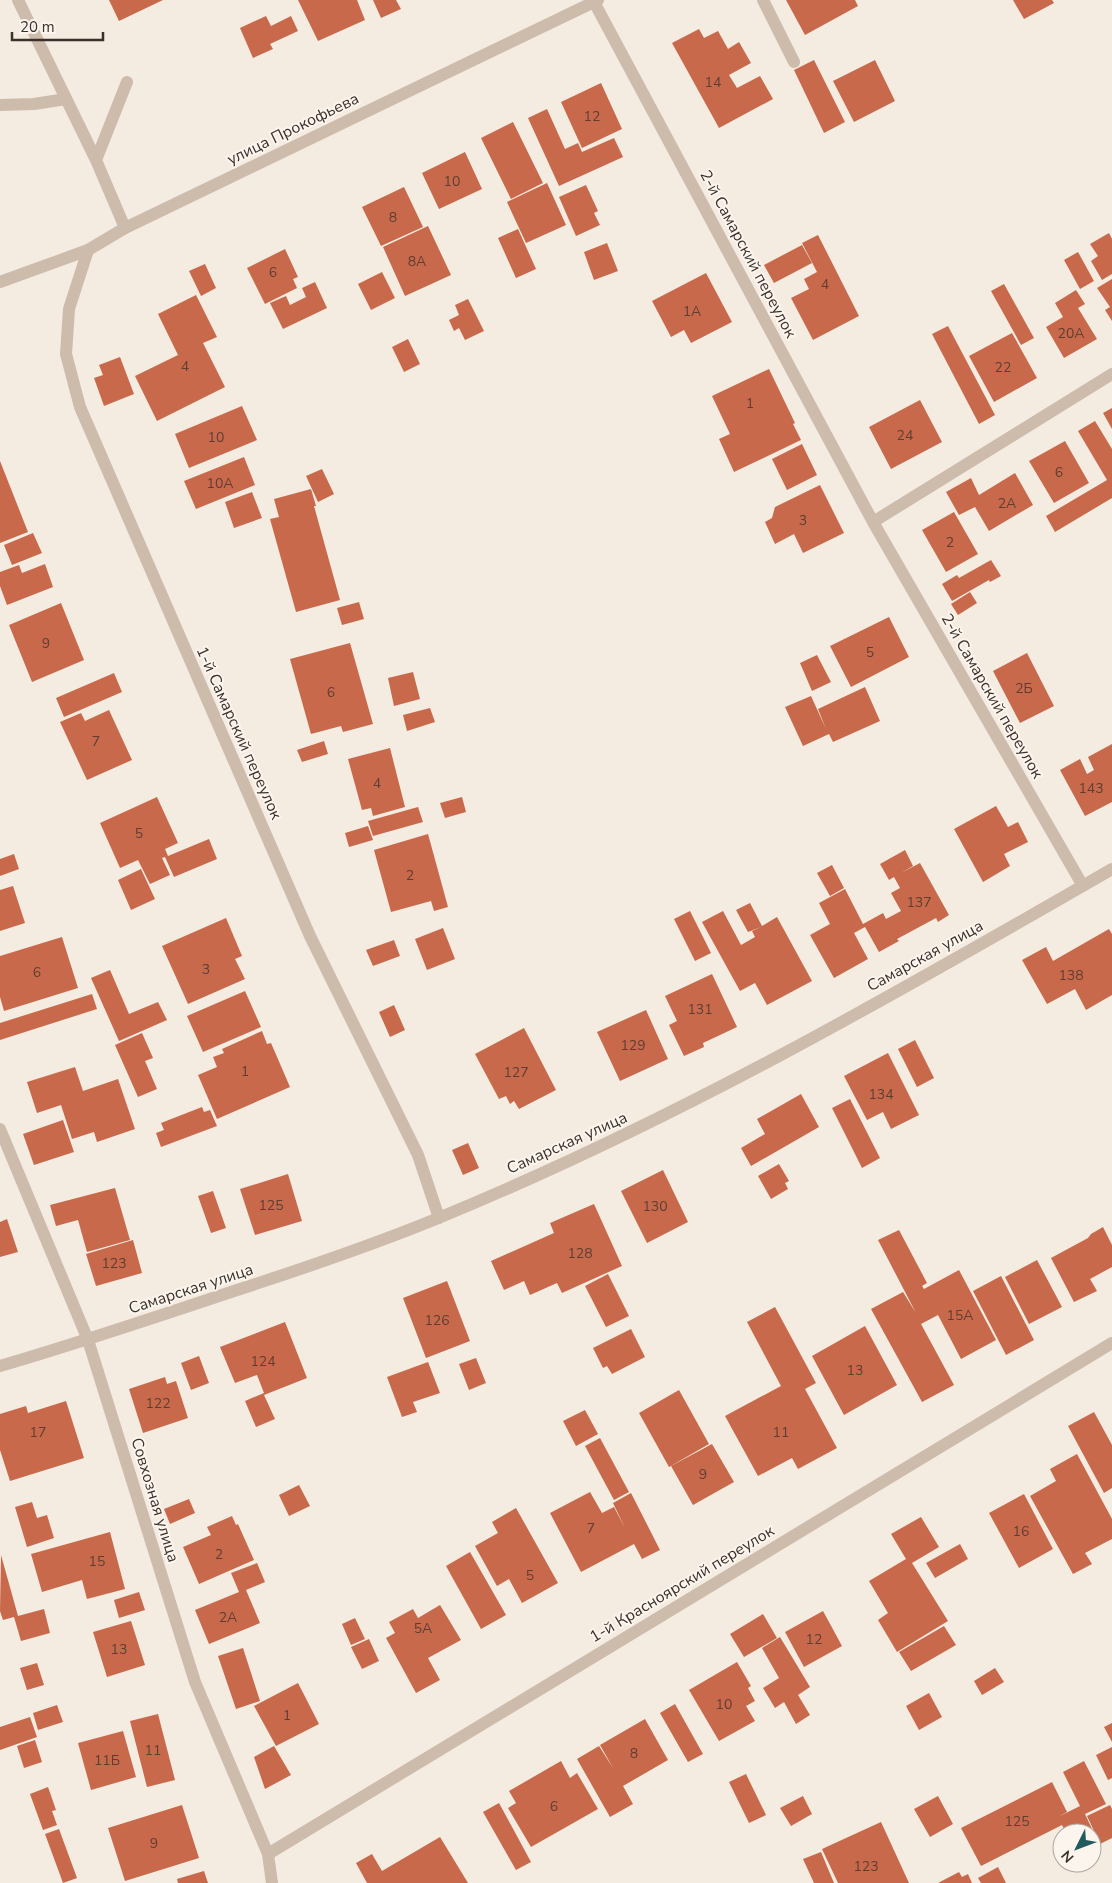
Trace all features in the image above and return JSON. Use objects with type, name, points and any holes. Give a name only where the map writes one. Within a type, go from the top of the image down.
[{"type":"street","points":[[18,0],[96,160],[124,228]]},
{"type":"street","points":[[763,0],[794,62]]},
{"type":"street","name":"улица Прокофьева","points":[[0,282],[88,250],[124,228],[596,1]]},
{"type":"street","name":"2-й Самарский переулок","points":[[596,1],[873,522],[1083,886]]},
{"type":"street","points":[[96,160],[127,82]]},
{"type":"street","points":[[0,105],[34,104],[66,100]]},
{"type":"street","name":"1-й Самарский переулок","points":[[88,250],[69,309],[66,354],[80,407],[310,936],[418,1155],[439,1218]]},
{"type":"street","points":[[873,522],[1112,374]]},
{"type":"street","name":"Самарская улица","points":[[0,1366],[88,1340],[357,1250],[439,1218],[585,1154],[706,1095],[784,1054],[1112,869]]},
{"type":"street","name":"Совхозная улица","points":[[0,1129],[88,1340],[195,1682],[268,1854],[272,1883]]},
{"type":"street","name":"1-й Красноярский переулок","points":[[268,1854],[1112,1343]]},
{"type":"building","points":[[109,0],[163,0],[119,21]]},
{"type":"building","points":[[298,0],[357,0],[365,20],[318,41]]},
{"type":"building","points":[[373,0],[396,0],[401,9],[381,18]]},
{"type":"building","points":[[786,0],[855,0],[858,6],[805,35]]},
{"type":"building","points":[[1013,0],[1052,0],[1054,3],[1024,19]]},
{"type":"building","points":[[266,16],[271,26],[291,16],[298,31],[270,44],[273,49],[253,58],[240,28]]},
{"type":"building","points":[[699,29],[704,38],[718,31],[728,49],[739,42],[751,63],[729,75],[737,88],[760,76],[773,99],[719,128],[672,43]]},
{"type":"building","points":[[814,60],[845,122],[824,133],[794,70]]},
{"type":"building","points":[[875,60],[895,101],[854,122],[833,81]]},
{"type":"building","points":[[601,83],[622,129],[582,148],[561,102]]},
{"type":"building","points":[[547,109],[565,149],[578,143],[582,152],[614,138],[623,157],[559,186],[528,118]]},
{"type":"building","points":[[513,122],[543,183],[511,199],[481,138]]},
{"type":"building","points":[[465,152],[482,189],[439,209],[422,173]]},
{"type":"building","points":[[547,183],[566,225],[526,243],[507,202]]},
{"type":"building","points":[[586,185],[598,211],[594,213],[600,225],[576,236],[559,197]]},
{"type":"building","points":[[404,187],[423,227],[381,246],[362,207]]},
{"type":"building","points":[[428,226],[451,275],[405,296],[383,247]]},
{"type":"building","points":[[518,229],[536,269],[516,278],[498,238]]},
{"type":"building","points":[[1109,233],[1112,239],[1112,274],[1102,280],[1091,261],[1098,256],[1090,244]]},
{"type":"building","points":[[818,235],[859,316],[813,340],[791,298],[809,289],[804,279],[817,272],[802,243]]},
{"type":"building","points":[[607,243],[618,271],[594,280],[584,252]]},
{"type":"building","points":[[802,245],[812,263],[774,283],[764,265]]},
{"type":"building","points":[[285,249],[298,277],[293,279],[297,288],[265,304],[247,268]]},
{"type":"building","points":[[1078,252],[1094,281],[1080,289],[1064,260]]},
{"type":"building","points":[[205,264],[216,288],[201,296],[189,271]]},
{"type":"building","points":[[382,272],[395,298],[371,310],[358,284]]},
{"type":"building","points":[[706,273],[732,322],[691,343],[684,330],[671,337],[652,301]]},
{"type":"building","points":[[1112,279],[1112,321],[1105,310],[1110,307],[1097,288]]},
{"type":"building","points":[[315,282],[327,308],[283,329],[270,303],[286,296],[290,305],[306,297],[302,288]]},
{"type":"building","points":[[1004,284],[1034,338],[1021,345],[991,291]]},
{"type":"building","points":[[1076,290],[1085,304],[1078,308],[1097,339],[1064,358],[1046,327],[1063,317],[1055,303]]},
{"type":"building","points":[[196,295],[217,337],[203,343],[225,387],[157,421],[135,376],[178,355],[158,314]]},
{"type":"building","points":[[468,299],[484,331],[465,340],[459,328],[454,331],[449,320],[459,315],[455,305]]},
{"type":"building","points":[[948,326],[995,415],[979,424],[932,334]]},
{"type":"building","points":[[1012,333],[1037,378],[994,402],[969,356]]},
{"type":"building","points":[[408,339],[420,364],[404,372],[392,347]]},
{"type":"building","points":[[120,357],[134,394],[104,406],[94,378],[103,375],[99,365]]},
{"type":"building","points":[[769,369],[795,423],[793,424],[801,440],[734,472],[719,439],[730,434],[712,396]]},
{"type":"building","points":[[920,400],[942,442],[891,469],[869,427]]},
{"type":"building","points":[[242,406],[257,440],[189,468],[175,434]]},
{"type":"building","points":[[1112,408],[1112,429],[1103,413]]},
{"type":"building","points":[[1095,421],[1112,449],[1112,498],[1055,532],[1046,516],[1107,480],[1078,431]]},
{"type":"building","points":[[1065,441],[1089,483],[1054,503],[1029,461]]},
{"type":"building","points":[[802,444],[817,475],[787,490],[772,459]]},
{"type":"building","points":[[244,457],[255,485],[196,509],[184,481]]},
{"type":"building","points":[[0,461],[28,532],[0,543]]},
{"type":"building","points":[[322,469],[334,494],[318,502],[306,476]]},
{"type":"building","points":[[1015,473],[1033,505],[989,531],[975,507],[959,515],[946,492],[971,478],[979,495]]},
{"type":"building","points":[[820,485],[844,533],[803,553],[794,534],[775,544],[765,522],[772,518],[775,507]]},
{"type":"building","points":[[311,489],[340,600],[296,612],[270,519],[279,517],[274,499]]},
{"type":"building","points":[[252,492],[262,518],[234,528],[225,502]]},
{"type":"building","points":[[954,512],[978,554],[946,572],[922,530]]},
{"type":"building","points":[[33,533],[42,553],[12,565],[4,545]]},
{"type":"building","points":[[991,560],[1001,576],[990,582],[989,580],[952,601],[942,584],[957,575],[959,578]]},
{"type":"building","points":[[45,564],[53,587],[7,605],[0,586],[0,572],[19,565],[22,573]]},
{"type":"building","points":[[970,592],[977,603],[958,615],[951,604]]},
{"type":"building","points":[[359,602],[364,619],[342,625],[337,608]]},
{"type":"building","points":[[61,603],[84,660],[32,682],[9,625]]},
{"type":"building","points":[[889,617],[909,657],[851,687],[830,646]]},
{"type":"building","points":[[350,643],[373,724],[343,732],[341,726],[311,734],[290,659]]},
{"type":"building","points":[[1027,653],[1054,706],[1020,723],[993,671]]},
{"type":"building","points":[[817,655],[831,682],[812,691],[800,663]]},
{"type":"building","points":[[413,672],[420,699],[394,706],[388,678]]},
{"type":"building","points":[[114,673],[122,692],[64,717],[56,698]]},
{"type":"building","points":[[865,687],[880,721],[833,742],[829,734],[803,746],[785,707],[811,696],[826,729],[818,709]]},
{"type":"building","points":[[430,708],[435,722],[407,731],[403,715]]},
{"type":"building","points":[[109,710],[132,760],[87,780],[60,722],[81,713],[85,721]]},
{"type":"building","points":[[324,741],[328,754],[302,762],[297,750]]},
{"type":"building","points":[[1112,744],[1112,802],[1085,816],[1060,770],[1080,759],[1087,774],[1094,770],[1088,757]]},
{"type":"building","points":[[390,748],[405,807],[373,816],[371,808],[362,810],[348,759]]},
{"type":"building","points":[[157,797],[178,843],[165,849],[168,856],[209,839],[217,859],[174,877],[165,857],[162,858],[170,875],[150,884],[138,860],[120,868],[100,823]]},
{"type":"building","points":[[462,797],[466,812],[445,818],[440,803]]},
{"type":"building","points":[[996,806],[1008,827],[1018,822],[1028,842],[1004,854],[1010,866],[983,882],[954,829]]},
{"type":"building","points":[[418,807],[423,822],[373,836],[368,821]]},
{"type":"building","points":[[368,826],[373,840],[349,847],[345,833]]},
{"type":"building","points":[[428,834],[448,907],[434,911],[431,901],[391,912],[374,850]]},
{"type":"building","points":[[905,850],[913,866],[901,873],[920,863],[949,915],[938,922],[936,918],[897,939],[899,941],[879,952],[865,927],[854,933],[868,959],[834,978],[810,935],[830,924],[819,903],[845,889],[863,924],[883,913],[886,919],[901,911],[891,893],[900,888],[894,877],[889,880],[880,864]]},
{"type":"building","points":[[14,854],[19,869],[0,876],[0,859]]},
{"type":"building","points":[[832,865],[844,888],[830,896],[817,873]]},
{"type":"building","points":[[141,869],[155,899],[131,910],[118,880]]},
{"type":"building","points":[[13,886],[25,923],[0,931],[0,890]]},
{"type":"building","points":[[750,903],[762,926],[777,917],[812,981],[767,1005],[755,983],[740,991],[702,922],[723,911],[741,945],[755,937],[752,931],[761,927],[748,932],[736,910]]},
{"type":"building","points":[[690,911],[711,953],[695,961],[674,919]]},
{"type":"building","points":[[226,918],[242,956],[235,959],[245,979],[188,1004],[162,946]]},
{"type":"building","points":[[443,928],[455,959],[427,970],[415,939]]},
{"type":"building","points":[[1109,929],[1112,934],[1112,995],[1086,1010],[1075,989],[1047,1004],[1022,960],[1046,947],[1053,961]]},
{"type":"building","points":[[62,937],[78,988],[4,1011],[0,997],[0,956]]},
{"type":"building","points":[[394,940],[400,956],[373,966],[366,950]]},
{"type":"building","points":[[110,970],[129,1014],[158,1002],[167,1020],[119,1041],[91,978]]},
{"type":"building","points":[[712,974],[737,1027],[703,1043],[704,1047],[684,1056],[669,1025],[677,1021],[665,996]]},
{"type":"building","points":[[245,991],[261,1027],[203,1052],[187,1016]]},
{"type":"building","points":[[92,994],[97,1009],[0,1040],[0,1023]]},
{"type":"building","points":[[394,1005],[405,1030],[390,1037],[379,1012]]},
{"type":"building","points":[[646,1010],[668,1059],[620,1081],[597,1032]]},
{"type":"building","points":[[524,1028],[556,1090],[519,1109],[514,1101],[510,1104],[506,1096],[499,1099],[475,1054]]},
{"type":"building","points":[[262,1031],[267,1044],[271,1043],[290,1087],[217,1119],[198,1075],[217,1067],[213,1057],[224,1053],[222,1049]]},
{"type":"building","points":[[142,1033],[153,1058],[145,1061],[157,1089],[138,1097],[115,1045]]},
{"type":"building","points":[[915,1040],[934,1078],[917,1087],[898,1049]]},
{"type":"building","points":[[888,1053],[919,1115],[891,1129],[883,1112],[867,1120],[844,1076]]},
{"type":"building","points":[[75,1067],[83,1091],[118,1079],[135,1129],[97,1142],[94,1132],[72,1139],[61,1105],[37,1113],[27,1082]]},
{"type":"building","points":[[801,1094],[819,1127],[751,1166],[741,1148],[765,1134],[757,1119]]},
{"type":"building","points":[[850,1099],[880,1158],[862,1168],[832,1108]]},
{"type":"building","points":[[202,1107],[204,1112],[210,1110],[217,1126],[161,1147],[156,1133],[164,1130],[161,1123]]},
{"type":"building","points":[[63,1120],[74,1152],[34,1165],[23,1134]]},
{"type":"building","points":[[468,1143],[479,1168],[463,1175],[452,1150]]},
{"type":"building","points":[[779,1164],[789,1181],[785,1183],[788,1189],[771,1199],[758,1176]]},
{"type":"building","points":[[663,1170],[688,1222],[647,1243],[621,1191]]},
{"type":"building","points":[[288,1174],[302,1221],[255,1235],[240,1189]]},
{"type":"building","points":[[115,1188],[130,1240],[87,1252],[78,1220],[56,1226],[50,1205]]},
{"type":"building","points":[[213,1191],[226,1228],[211,1233],[198,1196]]},
{"type":"building","points":[[594,1204],[622,1266],[562,1293],[557,1283],[530,1295],[524,1281],[504,1290],[491,1261],[554,1233],[550,1223]]},
{"type":"building","points":[[7,1219],[18,1252],[0,1257],[0,1222]]},
{"type":"building","points":[[1103,1227],[1112,1245],[1112,1267],[1090,1279],[1097,1291],[1074,1302],[1051,1258],[1088,1238]]},
{"type":"building","points":[[899,1230],[927,1283],[922,1286],[924,1289],[959,1270],[996,1340],[961,1359],[938,1315],[921,1324],[954,1385],[922,1402],[871,1309],[903,1292],[916,1313],[878,1240]]},
{"type":"building","points":[[133,1240],[142,1273],[96,1286],[86,1254]]},
{"type":"building","points":[[1037,1260],[1062,1307],[1029,1324],[1005,1277]]},
{"type":"building","points":[[608,1274],[629,1316],[606,1327],[585,1286]]},
{"type":"building","points":[[1001,1276],[1034,1340],[1006,1355],[973,1291]]},
{"type":"building","points":[[447,1281],[470,1341],[426,1358],[403,1298]]},
{"type":"building","points":[[775,1307],[816,1383],[805,1389],[837,1448],[798,1469],[792,1458],[758,1476],[725,1416],[781,1386],[747,1322]]},
{"type":"building","points":[[285,1322],[307,1378],[264,1395],[275,1419],[256,1427],[245,1401],[264,1393],[257,1375],[235,1383],[220,1347]]},
{"type":"building","points":[[865,1326],[897,1385],[844,1415],[812,1356]]},
{"type":"building","points":[[631,1329],[645,1357],[612,1374],[607,1366],[603,1368],[593,1348]]},
{"type":"building","points":[[199,1356],[209,1383],[191,1390],[181,1363]]},
{"type":"building","points":[[476,1358],[486,1383],[469,1390],[459,1364]]},
{"type":"building","points":[[428,1362],[440,1393],[413,1402],[417,1412],[402,1417],[387,1377]]},
{"type":"building","points":[[165,1377],[167,1384],[176,1381],[188,1418],[143,1433],[129,1389]]},
{"type":"building","points":[[679,1390],[709,1444],[669,1467],[639,1413]]},
{"type":"building","points":[[66,1401],[84,1458],[10,1481],[0,1450],[0,1414],[26,1406],[28,1413]]},
{"type":"building","points":[[585,1410],[598,1434],[576,1446],[563,1421]]},
{"type":"building","points":[[1094,1412],[1112,1445],[1112,1488],[1104,1493],[1068,1426]]},
{"type":"building","points":[[600,1438],[629,1492],[614,1500],[585,1446]]},
{"type":"building","points":[[712,1444],[734,1482],[693,1505],[671,1466]]},
{"type":"building","points":[[1077,1454],[1112,1519],[1112,1539],[1085,1553],[1092,1564],[1073,1574],[1030,1496],[1056,1481],[1050,1469]]},
{"type":"building","points":[[299,1485],[310,1506],[289,1516],[279,1495]]},
{"type":"building","points":[[590,1492],[602,1513],[614,1507],[625,1528],[613,1503],[631,1493],[660,1550],[642,1559],[634,1544],[581,1572],[550,1513]]},
{"type":"building","points":[[1024,1494],[1053,1549],[1019,1568],[989,1513]]},
{"type":"building","points":[[189,1499],[195,1513],[170,1524],[164,1509]]},
{"type":"building","points":[[32,1502],[37,1518],[47,1515],[54,1538],[27,1547],[15,1507]]},
{"type":"building","points":[[516,1508],[558,1583],[522,1603],[509,1579],[497,1586],[475,1546],[498,1533],[492,1522]]},
{"type":"building","points":[[232,1516],[236,1525],[238,1524],[254,1560],[199,1584],[183,1547],[211,1535],[207,1527]]},
{"type":"building","points":[[921,1517],[939,1547],[912,1563],[948,1621],[897,1652],[878,1620],[888,1613],[869,1581],[906,1559],[891,1534]]},
{"type":"building","points":[[110,1532],[125,1589],[87,1599],[82,1580],[42,1592],[31,1554]]},
{"type":"building","points":[[960,1544],[968,1559],[935,1578],[926,1563]]},
{"type":"building","points":[[470,1552],[506,1615],[481,1629],[446,1566]]},
{"type":"building","points":[[1,1555],[18,1616],[44,1609],[50,1633],[21,1641],[14,1617],[3,1620],[0,1611]]},
{"type":"building","points":[[257,1563],[265,1582],[246,1590],[260,1623],[209,1644],[195,1610],[239,1592],[231,1573]]},
{"type":"building","points":[[139,1592],[145,1610],[119,1618],[114,1600]]},
{"type":"building","points":[[440,1605],[461,1640],[428,1658],[440,1680],[416,1693],[386,1638],[395,1633],[389,1622],[413,1609],[418,1618]]},
{"type":"building","points":[[823,1611],[842,1646],[804,1667],[785,1632]]},
{"type":"building","points":[[763,1614],[777,1638],[744,1657],[730,1634]]},
{"type":"building","points":[[355,1618],[365,1639],[351,1645],[342,1624]]},
{"type":"building","points":[[131,1621],[145,1665],[107,1677],[93,1632]]},
{"type":"building","points":[[944,1626],[956,1645],[911,1671],[899,1652]]},
{"type":"building","points":[[780,1637],[810,1687],[798,1695],[810,1715],[796,1724],[784,1702],[775,1708],[763,1688],[779,1678],[762,1648]]},
{"type":"building","points":[[369,1639],[379,1661],[362,1669],[351,1647]]},
{"type":"building","points":[[243,1648],[260,1701],[236,1709],[218,1656]]},
{"type":"building","points":[[737,1662],[751,1686],[748,1688],[755,1701],[746,1706],[755,1721],[719,1741],[689,1690]]},
{"type":"building","points":[[37,1663],[44,1685],[27,1690],[20,1668]]},
{"type":"building","points":[[995,1668],[1004,1682],[982,1695],[974,1681]]},
{"type":"building","points":[[298,1683],[319,1724],[276,1746],[254,1706]]},
{"type":"building","points":[[929,1693],[942,1717],[919,1730],[906,1706]]},
{"type":"building","points":[[675,1704],[703,1754],[688,1762],[660,1713]]},
{"type":"building","points":[[57,1705],[63,1722],[38,1730],[33,1713]]},
{"type":"building","points":[[158,1714],[175,1780],[147,1787],[130,1721]]},
{"type":"building","points":[[30,1717],[37,1737],[0,1750],[0,1727]]},
{"type":"building","points":[[645,1719],[668,1760],[623,1786],[633,1804],[610,1817],[577,1759],[599,1746],[613,1768],[600,1745]]},
{"type":"building","points":[[1112,1723],[1112,1742],[1104,1727]]},
{"type":"building","points":[[123,1731],[136,1777],[91,1790],[78,1743]]},
{"type":"building","points":[[35,1740],[42,1762],[24,1768],[17,1746]]},
{"type":"building","points":[[274,1746],[291,1775],[265,1789],[254,1757]]},
{"type":"building","points":[[1112,1747],[1112,1778],[1108,1780],[1096,1755]]},
{"type":"building","points":[[561,1761],[570,1778],[577,1773],[598,1809],[531,1847],[508,1808],[516,1803],[509,1791]]},
{"type":"building","points":[[1084,1761],[1106,1804],[1085,1814],[1089,1823],[1052,1823],[1052,1830],[981,1866],[961,1828],[1052,1782],[1067,1812],[1058,1817],[1080,1806],[1063,1772]]},
{"type":"building","points":[[746,1774],[766,1815],[749,1823],[729,1782]]},
{"type":"building","points":[[48,1787],[56,1810],[52,1811],[57,1825],[43,1830],[30,1794]]},
{"type":"building","points":[[803,1796],[812,1814],[791,1826],[780,1808]]},
{"type":"building","points":[[938,1796],[953,1824],[930,1837],[914,1809]]},
{"type":"building","points":[[499,1803],[531,1862],[516,1870],[483,1812]]},
{"type":"building","points":[[182,1805],[199,1858],[125,1881],[108,1828]]},
{"type":"building","points":[[1110,1805],[1112,1809],[1112,1838],[1102,1843],[1102,1823],[1090,1823],[1087,1816]]},
{"type":"building","points":[[881,1822],[909,1883],[838,1883],[822,1849]]},
{"type":"building","points":[[59,1829],[77,1878],[63,1883],[45,1834]]},
{"type":"building","points":[[440,1837],[468,1883],[367,1883],[356,1863],[372,1854],[382,1871]]},
{"type":"building","points":[[821,1852],[834,1883],[814,1883],[803,1859]]},
{"type":"building","points":[[998,1867],[1006,1883],[981,1883],[978,1878]]},
{"type":"building","points":[[204,1871],[208,1883],[178,1883],[177,1879]]},
{"type":"building","points":[[959,1872],[962,1877],[968,1874],[972,1883],[938,1883]]}]
